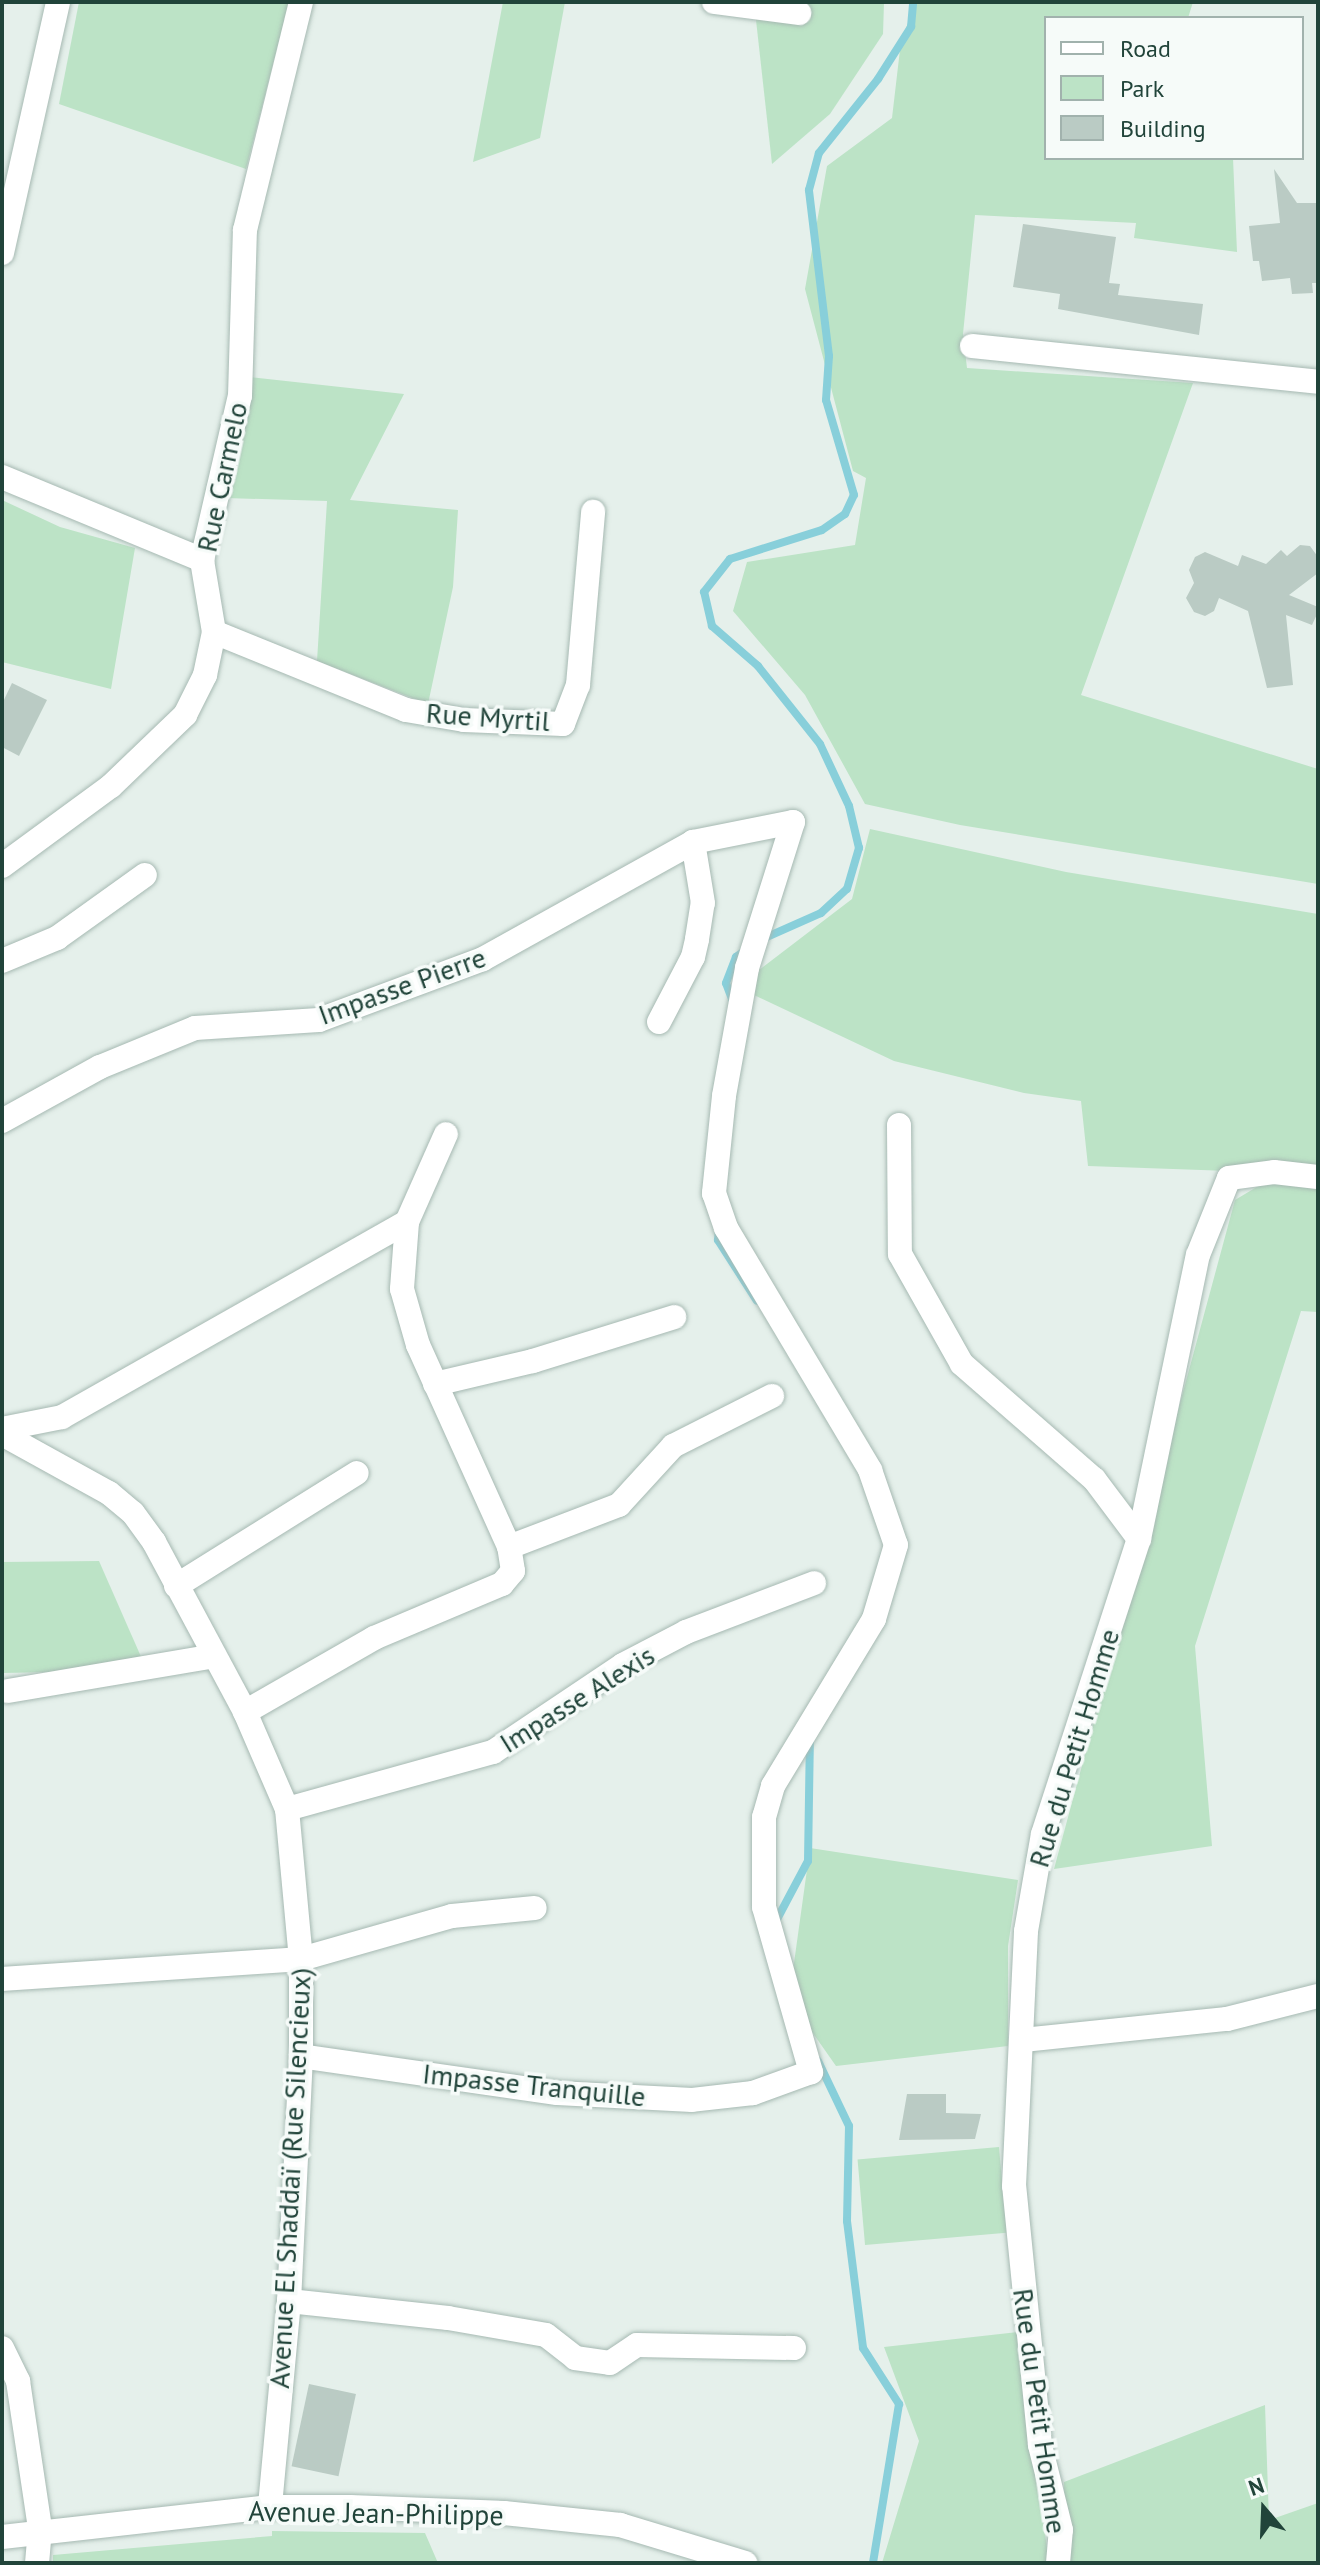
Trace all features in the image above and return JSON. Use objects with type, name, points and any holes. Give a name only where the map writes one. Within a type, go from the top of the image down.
[{"type":"street","points":[[2,253],[58,2]]},
{"type":"street","name":"Rue Carmelo","points":[[2,866],[111,786],[185,715],[205,675],[214,632],[202,560],[240,396],[245,230],[301,2]]},
{"type":"street","points":[[714,2],[799,13]]},
{"type":"street","points":[[972,346],[1318,382]]},
{"type":"street","points":[[2,477],[202,560]]},
{"type":"street","name":"Rue Myrtil","points":[[214,632],[406,710],[464,720],[563,724],[578,685],[593,512]]},
{"type":"street","name":"Impasse Pierre","points":[[2,1121],[100,1067],[195,1028],[319,1020],[483,959],[693,842],[793,822],[747,968],[724,1096],[714,1193],[726,1228],[870,1470],[896,1545],[874,1619],[773,1786],[764,1817],[764,1907],[811,2072]]},
{"type":"street","points":[[659,1022],[690,966],[697,939],[703,903],[693,842]]},
{"type":"street","points":[[2,961],[57,938],[145,875]]},
{"type":"street","points":[[899,1125],[900,1254],[962,1364],[1094,1479],[1139,1539]]},
{"type":"street","points":[[245,1712],[374,1638],[502,1584],[513,1571],[509,1547],[435,1384],[402,1289],[407,1222],[446,1134]]},
{"type":"street","name":"Rue du Petit Homme","points":[[1058,2563],[1061,2530],[1040,2445],[1018,2258],[1014,2186],[1026,1931],[1043,1834],[1139,1539],[1198,1255],[1229,1178],[1274,1172],[1318,1177]]},
{"type":"street","points":[[2,1431],[62,1417],[407,1222]]},
{"type":"street","points":[[435,1384],[533,1361],[674,1317]]},
{"type":"street","points":[[509,1547],[619,1505],[673,1446],[772,1396]]},
{"type":"street","name":"Avenue El Shaddaï (Rue Silencieux)","points":[[2,1431],[109,1493],[133,1513],[154,1542],[245,1712],[287,1809],[301,1959],[301,2056],[289,2301],[270,2507]]},
{"type":"street","points":[[176,1586],[357,1473]]},
{"type":"street","name":"Impasse Alexis","points":[[287,1809],[493,1752],[623,1665],[686,1632],[814,1583]]},
{"type":"street","points":[[8,1691],[214,1656]]},
{"type":"street","points":[[2,1979],[301,1959],[452,1916],[535,1908]]},
{"type":"street","points":[[1023,2040],[1213,2021],[1318,1996]]},
{"type":"street","name":"Impasse Tranquille","points":[[301,2056],[557,2093],[692,2100],[753,2093],[811,2072]]},
{"type":"street","points":[[289,2301],[448,2318],[546,2335],[575,2358],[610,2363],[637,2345],[794,2348]]},
{"type":"street","points":[[2,2348],[18,2381],[40,2529],[37,2563]]},
{"type":"street","name":"Avenue Jean-Philippe","points":[[2,2537],[40,2529],[270,2507],[504,2513],[620,2525],[745,2563]]},
{"type":"green space","points":[[79,2],[289,2],[246,169],[59,104]]},
{"type":"green space","points":[[503,2],[565,2],[540,138],[473,162]]},
{"type":"green space","points":[[754,2],[884,2],[883,34],[830,114],[772,164]]},
{"type":"green space","points":[[916,2],[1193,2],[1189,16],[1044,16],[1044,160],[1233,160],[1237,252],[1134,238],[1136,223],[975,215],[963,334],[967,368],[1193,383],[1081,695],[1318,769],[1318,884],[960,825],[865,804],[805,695],[733,611],[747,562],[855,545],[866,478],[853,471],[805,289],[827,166],[892,118],[901,41]]},
{"type":"green space","points":[[250,377],[404,394],[350,500],[458,510],[453,587],[428,704],[317,661],[327,501],[226,498]]},
{"type":"green space","points":[[2,500],[60,527],[135,548],[111,689],[2,662]]},
{"type":"green space","points":[[870,829],[1066,872],[1318,914],[1318,1174],[1088,1166],[1081,1101],[1024,1093],[894,1061],[737,987],[852,899]]},
{"type":"green space","points":[[1265,1182],[1318,1189],[1318,1312],[1301,1311],[1195,1646],[1212,1846],[1054,1869],[1235,1200]]},
{"type":"green space","points":[[99,1561],[142,1659],[106,1671],[2,1673],[2,1562]]},
{"type":"green space","points":[[810,1848],[1018,1880],[1008,1946],[1008,2046],[836,2066],[789,1999]]},
{"type":"green space","points":[[999,2147],[1006,2233],[865,2245],[858,2159]]},
{"type":"green space","points":[[1018,2332],[1049,2563],[882,2563],[919,2441],[884,2347]]},
{"type":"green space","points":[[1265,2405],[1269,2520],[1318,2503],[1318,2563],[1065,2563],[1064,2482]]},
{"type":"green space","points":[[272,2531],[425,2533],[438,2563],[53,2563],[53,2555],[272,2536]]},
{"type":"building","points":[[1274,169],[1297,203],[1318,203],[1318,283],[1312,283],[1313,293],[1292,294],[1290,278],[1262,281],[1259,261],[1253,261],[1249,226],[1280,223]]},
{"type":"building","points":[[1023,224],[1116,237],[1109,283],[1120,284],[1118,295],[1203,304],[1199,335],[1058,309],[1060,294],[1013,287]]},
{"type":"building","points":[[1300,545],[1310,546],[1318,557],[1318,573],[1289,595],[1318,607],[1318,612],[1312,625],[1286,615],[1293,685],[1267,688],[1248,611],[1219,598],[1214,611],[1205,616],[1194,612],[1186,598],[1194,583],[1189,570],[1195,557],[1205,552],[1238,566],[1242,555],[1266,564],[1281,550],[1287,556]]},
{"type":"building","points":[[12,683],[47,700],[19,756],[2,747],[2,704]]},
{"type":"building","points":[[907,2094],[946,2094],[946,2113],[981,2114],[975,2139],[899,2140]]},
{"type":"building","points":[[309,2384],[356,2394],[338,2476],[292,2466]]},
{"type":"waterway","points":[[760,940],[821,913],[847,889],[859,848],[849,806],[820,744],[758,666],[712,626],[704,592],[730,559],[822,530],[845,514],[854,495],[826,400],[829,356],[809,190],[819,153],[878,79],[911,27],[913,2]]},
{"type":"waterway","points":[[734,1004],[726,983],[736,957],[746,950]]},
{"type":"waterway","points":[[719,1230],[718,1240],[757,1301]]},
{"type":"waterway","points":[[775,1923],[808,1861],[810,1737]]},
{"type":"waterway","points":[[818,2061],[849,2126],[847,2221],[863,2348],[899,2404],[873,2563]]}]
